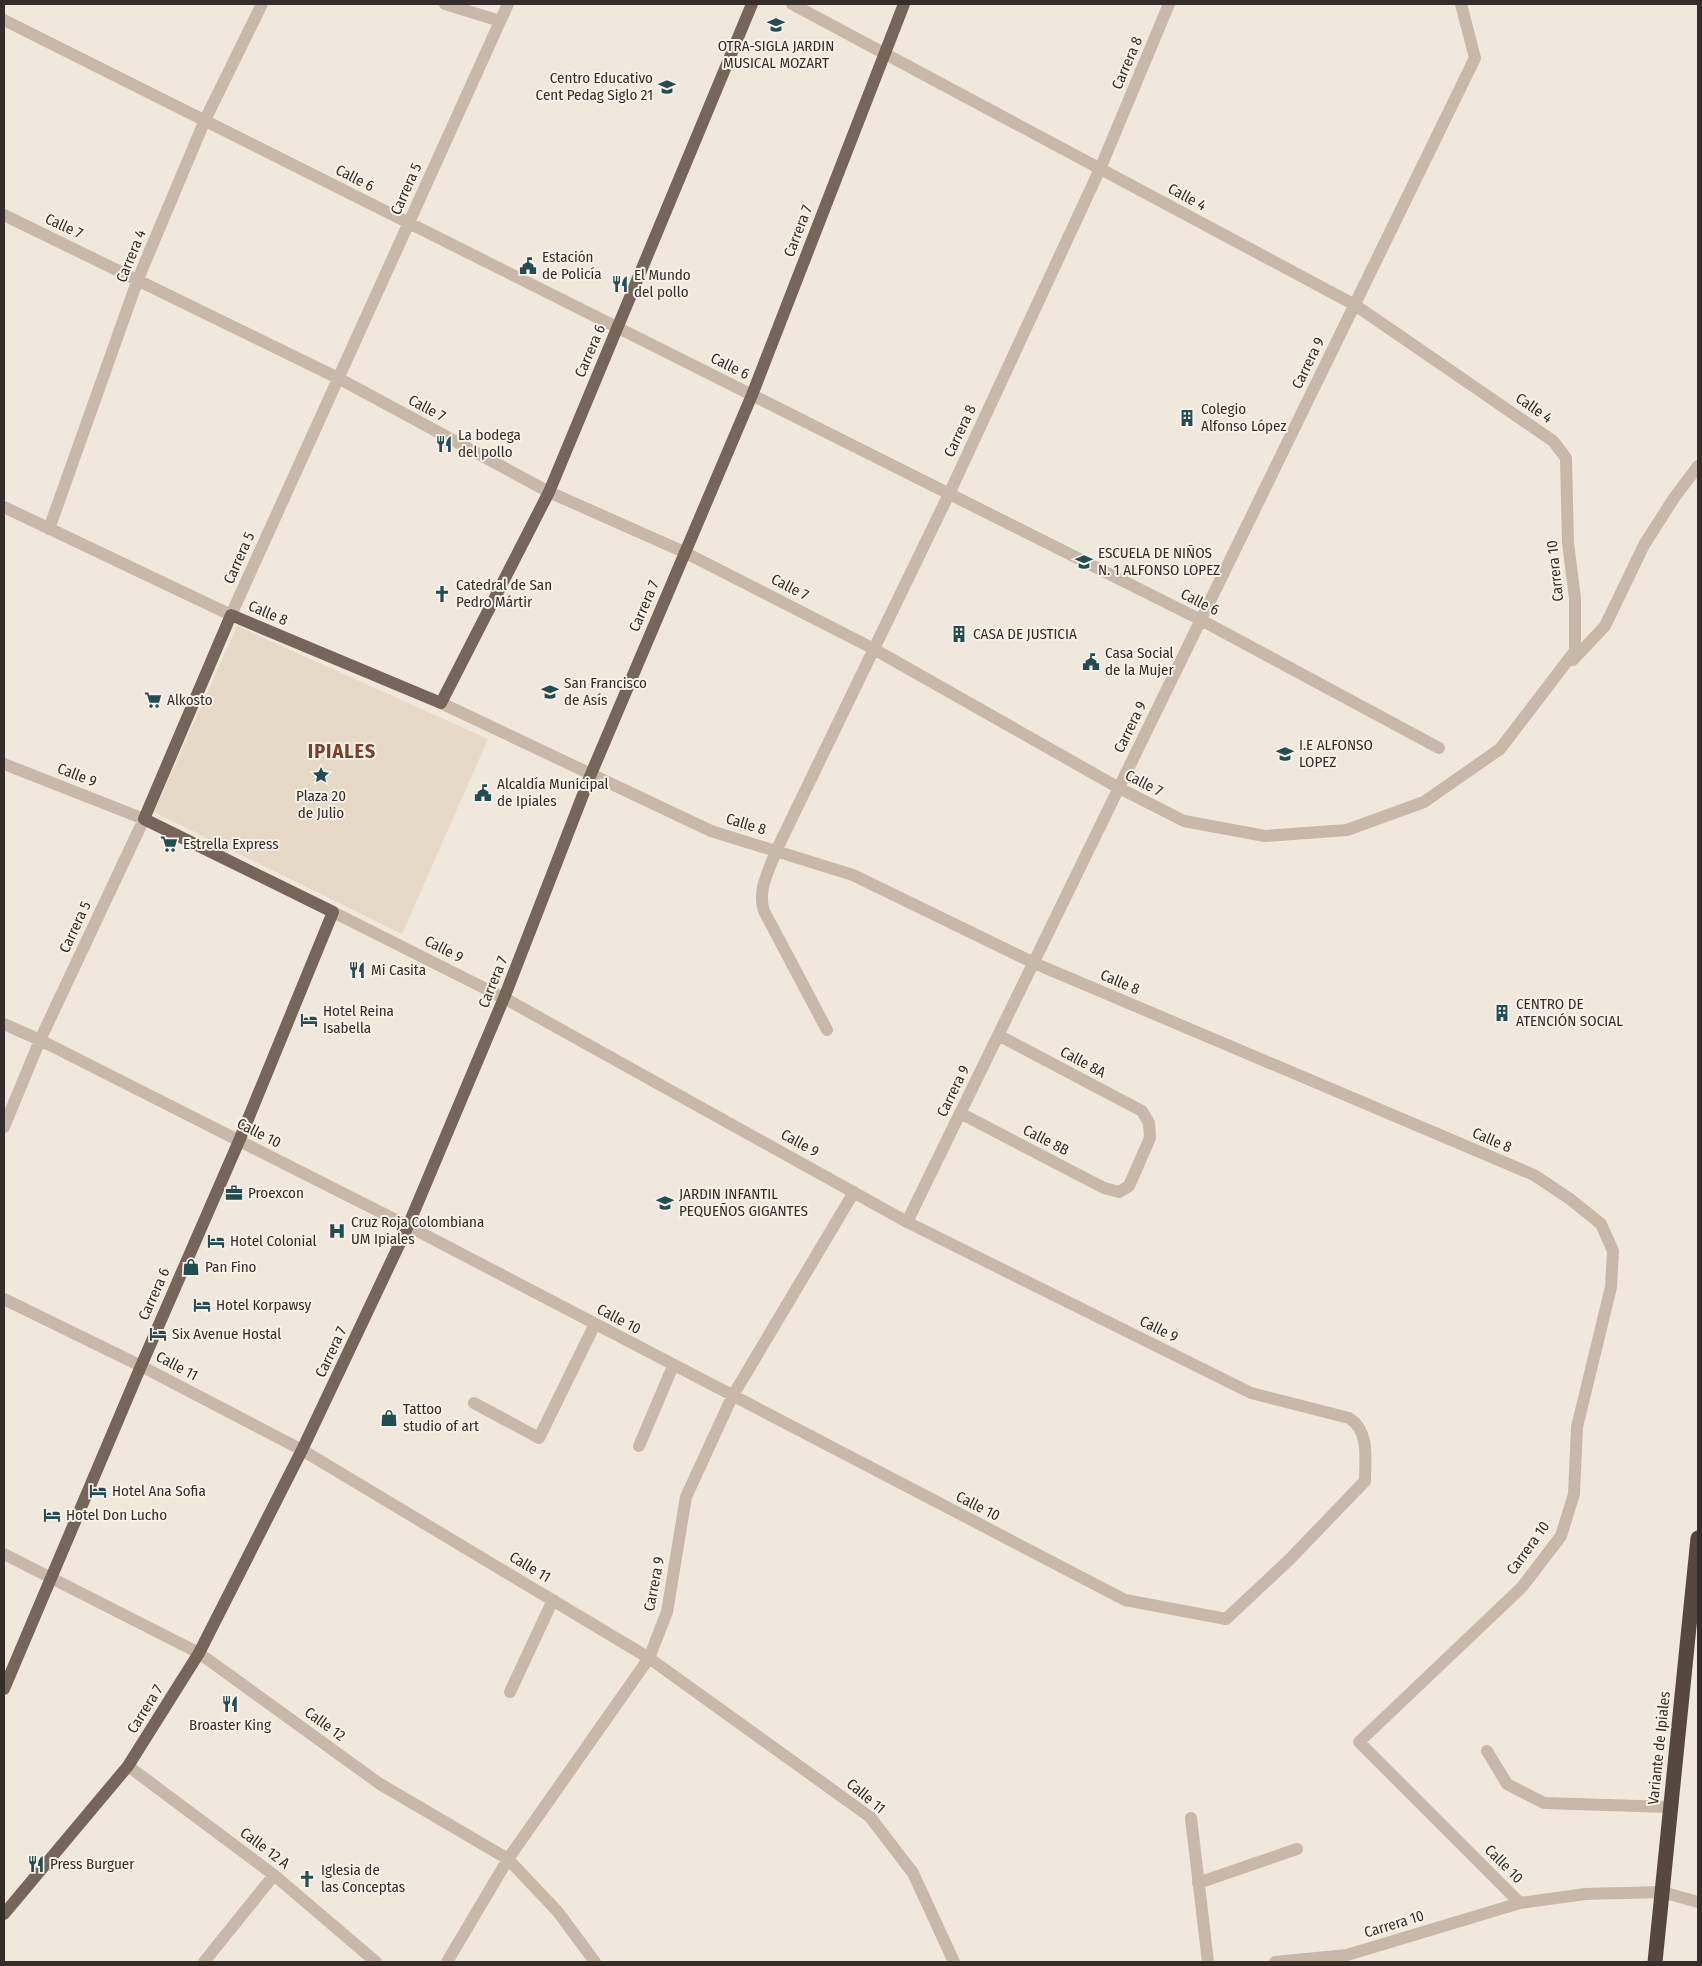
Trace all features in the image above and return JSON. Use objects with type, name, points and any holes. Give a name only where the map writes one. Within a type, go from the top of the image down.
[{"type":"highway","name":"Variante de Ipiales","points":[[1655,1962],[1698,1538]]},
{"type":"main road","name":"Carrera 6","points":[[440,703],[549,492],[752,4]]},
{"type":"main road","name":"Carrera 7","points":[[4,1914],[128,1766],[199,1653],[302,1450],[408,1226],[504,998],[591,774],[752,394],[904,4]]},
{"type":"main road","name":"Calle 8","points":[[231,615],[440,703]]},
{"type":"main road","name":"Carrera 5","points":[[144,819],[231,615]]},
{"type":"main road","name":"Calle 9","points":[[144,819],[333,912]]},
{"type":"main road","name":"Carrera 6","points":[[4,1689],[140,1366],[239,1141],[333,912]]},
{"type":"street","name":"Carrera 4","points":[[49,529],[138,279],[205,120],[262,4]]},
{"type":"street","points":[[445,4],[500,21]]},
{"type":"street","name":"Carrera 5","points":[[231,615],[508,4]]},
{"type":"street","name":"Calle 4","points":[[792,4],[1355,305],[1553,441]]},
{"type":"street","name":"Carrera 8","points":[[827,1030],[760,900],[776,851],[872,648],[949,494],[1100,169],[1169,4]]},
{"type":"street","name":"Carrera 9","points":[[907,1222],[1475,58],[1461,4]]},
{"type":"street","name":"Calle 6","points":[[4,20],[1201,620],[1439,748]]},
{"type":"street","name":"Calle 7","points":[[4,215],[338,378],[549,492],[684,552],[872,648],[1119,788],[1184,821],[1265,836],[1347,830],[1424,802],[1496,752],[1544,691]]},
{"type":"street","name":"Carrera 10","points":[[1544,691],[1575,651],[1575,598],[1568,543],[1566,458],[1553,441]]},
{"type":"street","points":[[1544,691],[1605,626],[1644,545],[1674,498],[1698,466]]},
{"type":"street","name":"Calle 8","points":[[4,507],[231,615]]},
{"type":"street","name":"Calle 8","points":[[440,703],[711,831],[853,875],[1034,963],[1534,1175],[1570,1199],[1601,1224],[1613,1251]]},
{"type":"street","name":"Calle 9","points":[[4,764],[144,819]]},
{"type":"street","name":"Carrera 5","points":[[4,1127],[40,1040],[144,819]]},
{"type":"street","name":"Calle 9","points":[[333,912],[504,998],[907,1222],[1251,1393],[1348,1418],[1357,1424],[1363,1435],[1365,1480],[1290,1559],[1226,1618]]},
{"type":"street","name":"Calle 10","points":[[4,1024],[40,1040],[408,1226],[732,1397],[1125,1600],[1226,1618]]},
{"type":"street","name":"Calle 8A","points":[[998,1036],[1142,1111],[1149,1123],[1150,1138],[1129,1186],[1119,1192]]},
{"type":"street","name":"Calle 8B","points":[[960,1113],[1104,1188],[1119,1192]]},
{"type":"street","name":"Carrera 9","points":[[447,1962],[508,1859],[649,1658],[667,1612],[686,1497],[732,1397],[854,1192]]},
{"type":"street","name":"Carrera 10","points":[[1359,1742],[1522,1587],[1561,1536],[1574,1494],[1577,1427],[1611,1287],[1613,1251]]},
{"type":"street","name":"Calle 11","points":[[4,1299],[140,1366],[302,1450],[649,1658],[870,1816],[913,1874],[954,1962]]},
{"type":"street","points":[[474,1403],[539,1438],[595,1324]]},
{"type":"street","points":[[639,1446],[673,1366]]},
{"type":"street","name":"Calle 12","points":[[4,1554],[49,1579],[199,1653],[380,1784],[508,1859],[558,1912],[595,1962]]},
{"type":"street","points":[[510,1692],[552,1600]]},
{"type":"street","name":"Calle 10","points":[[1359,1742],[1520,1903],[1585,1894],[1662,1892],[1698,1902]]},
{"type":"street","points":[[1488,1751],[1506,1784],[1544,1803],[1671,1807]]},
{"type":"street","name":"Calle 12 A","points":[[128,1766],[274,1875],[376,1962]]},
{"type":"street","points":[[1191,1818],[1208,1962]]},
{"type":"street","points":[[1198,1883],[1297,1849]]},
{"type":"street","points":[[204,1962],[274,1875]]},
{"type":"street","name":"Carrera 10","points":[[1275,1962],[1349,1959],[1520,1903]]},
{"type":"shaded area","name":"Plaza 20 de Julio","points":[[237,626],[488,739],[402,934],[154,812]]},
{"type":"place","name":"OTRA-SIGLA JARDIN MUSICAL MOZART","points":[[776,25]]},
{"type":"place","name":"Centro Educativo Cent Pedag Siglo 21","points":[[667,87]]},
{"type":"place","name":"Estación de Policía","points":[[528,266]]},
{"type":"place","name":"El Mundo del pollo","points":[[620,284]]},
{"type":"place","name":"Colegio Alfonso López","points":[[1187,418]]},
{"type":"place","name":"La bodega del pollo","points":[[444,444]]},
{"type":"place","name":"ESCUELA DE NIÑOS N. 1 ALFONSO LOPEZ","points":[[1084,562]]},
{"type":"place","name":"Catedral de San Pedro Mártir","points":[[442,594]]},
{"type":"place","name":"CASA DE JUSTICIA","points":[[959,634]]},
{"type":"place","name":"Casa Social de la Mujer","points":[[1091,662]]},
{"type":"place","name":"San Francisco de Asís","points":[[550,692]]},
{"type":"place","name":"Alkosto","points":[[153,700]]},
{"type":"place","name":"I.E ALFONSO LOPEZ","points":[[1285,754]]},
{"type":"place","name":"Plaza 20 de Julio","points":[[321,775]]},
{"type":"place","name":"Alcaldía Municipal de Ipiales","points":[[483,793]]},
{"type":"place","name":"Estrella Express","points":[[169,844]]},
{"type":"place","name":"Mi Casita","points":[[357,970]]},
{"type":"place","name":"CENTRO DE ATENCIÓN SOCIAL","points":[[1502,1013]]},
{"type":"place","name":"Hotel Reina Isabella","points":[[309,1020]]},
{"type":"place","name":"Proexcon","points":[[234,1193]]},
{"type":"place","name":"JARDIN INFANTIL PEQUEÑOS GIGANTES","points":[[665,1203]]},
{"type":"place","name":"Cruz Roja Colombiana UM Ipiales","points":[[337,1231]]},
{"type":"place","name":"Hotel Colonial","points":[[216,1241]]},
{"type":"place","name":"Pan Fino","points":[[191,1267]]},
{"type":"place","name":"Hotel Korpawsy","points":[[202,1305]]},
{"type":"place","name":"Six Avenue Hostal","points":[[158,1334]]},
{"type":"place","name":"Tattoo studio of art","points":[[389,1418]]},
{"type":"place","name":"Hotel Ana Sofia","points":[[98,1491]]},
{"type":"place","name":"Hotel Don Lucho","points":[[52,1515]]},
{"type":"place","name":"Broaster King","points":[[230,1704]]},
{"type":"place","name":"Press Burguer","points":[[36,1864]]},
{"type":"place","name":"Iglesia de las Conceptas","points":[[307,1879]]},
{"type":"district","name":"IPIALES","points":[[342,751]]}]
